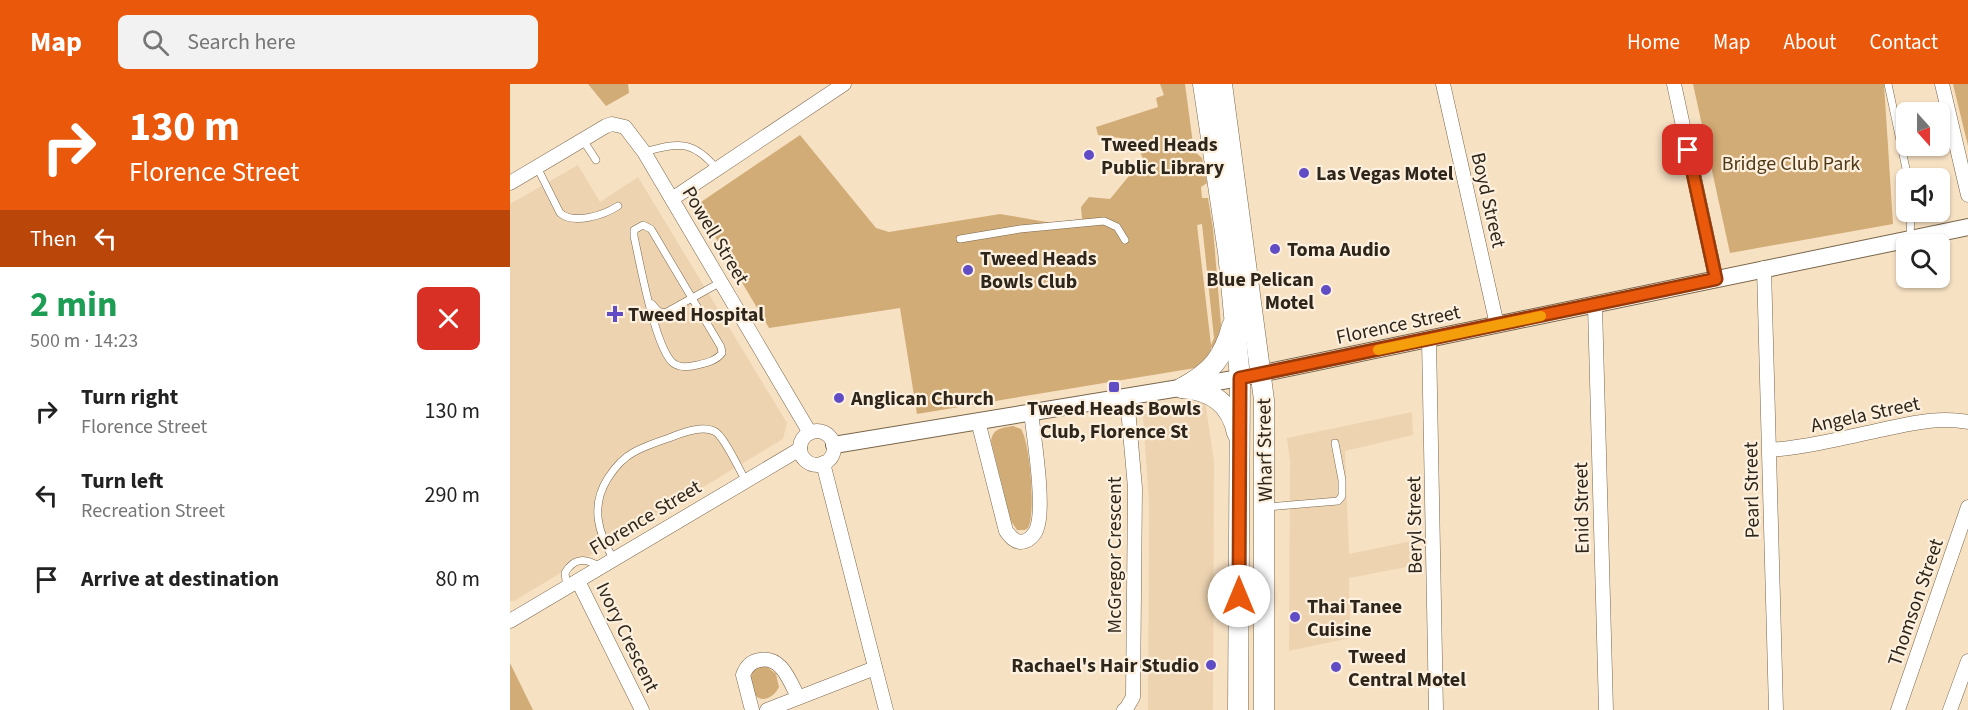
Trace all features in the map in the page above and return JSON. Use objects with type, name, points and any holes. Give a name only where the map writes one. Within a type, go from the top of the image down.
[{"type":"main road","name":"Wharf Street","points":[[1203,84],[1228,252],[1240,378],[1238,710]]},
{"type":"main road","name":"Wharf Street","points":[[1222,84],[1262,374],[1266,428],[1264,710]]},
{"type":"main road","points":[[1182,388],[1206,374],[1214,366],[1225,346],[1234,318]]},
{"type":"main road","points":[[1182,388],[1204,391],[1215,396],[1230,412],[1240,445]]},
{"type":"street","points":[[672,199],[844,84]]},
{"type":"street","name":"Boyd Street","points":[[1443,84],[1497,325]]},
{"type":"street","points":[[1674,84],[1716,279]]},
{"type":"street","points":[[1942,84],[1968,195]]},
{"type":"street","name":"Powell Street","points":[[583,140],[606,126],[618,124],[630,131],[810,432]]},
{"type":"street","points":[[510,183],[583,140]]},
{"type":"street","name":"Florence Street","points":[[1931,234],[1968,227]]},
{"type":"street","name":"Florence Street","points":[[834,445],[1262,374],[1595,306],[1896,241]]},
{"type":"street","name":"Pearl Street","points":[[1764,268],[1776,710]]},
{"type":"street","name":"Enid Street","points":[[1595,306],[1606,710]]},
{"type":"street","name":"Beryl Street","points":[[1428,339],[1436,710]]},
{"type":"street","name":"McGregor Crescent","points":[[1124,710],[1133,698],[1136,514],[1127,397]]},
{"type":"street","points":[[978,421],[1006,531],[1012,539],[1018,542],[1035,534],[1039,524],[1039,491],[1031,412]]},
{"type":"street","name":"Angela Street","points":[[1770,450],[1798,448],[1928,420],[1952,419],[1968,422]]},
{"type":"street","points":[[810,432],[825,433],[832,440],[834,445],[832,456],[823,463],[812,464],[804,458],[800,448],[803,439],[810,432]]},
{"type":"street","name":"Florence Street","points":[[510,621],[800,448]]},
{"type":"street","points":[[823,463],[886,710]]},
{"type":"street","name":"Thomson Street","points":[[1898,710],[1968,507]]},
{"type":"street","name":"Ivory Crescent","points":[[573,585],[642,710]]},
{"type":"street","points":[[752,710],[743,675],[755,661],[770,660],[780,666],[798,697]]},
{"type":"street","points":[[1950,710],[1968,661]]},
{"type":"street","points":[[766,710],[875,668]]},
{"type":"lane","points":[[1888,84],[1906,168]]},
{"type":"lane","points":[[583,140],[596,160]]},
{"type":"lane","points":[[644,152],[673,145],[691,146],[704,154],[717,169]]},
{"type":"lane","points":[[537,167],[560,213],[565,217],[582,218],[597,215],[618,206]]},
{"type":"lane","points":[[960,239],[1020,229],[1104,221],[1117,227],[1125,240]]},
{"type":"lane","points":[[643,225],[651,229],[693,299],[721,347],[722,353],[708,362],[676,365],[668,355],[649,300],[633,233],[637,227],[643,225]]},
{"type":"lane","points":[[649,300],[658,311],[665,313],[721,282]]},
{"type":"lane","points":[[614,560],[599,531],[597,502],[614,468],[633,452],[682,433],[706,429],[714,431],[725,443],[746,482]]},
{"type":"lane","points":[[1265,507],[1338,501],[1342,496],[1342,480],[1335,443]]},
{"type":"shaded area","name":"Tweed Hospital","points":[[578,165],[600,202],[638,177],[787,423],[783,439],[514,601],[510,601],[510,204]]},
{"type":"shaded area","points":[[1205,401],[1214,461],[1213,710],[1148,710],[1149,504],[1143,415]]},
{"type":"shaded area","points":[[1412,412],[1413,435],[1345,451],[1349,554],[1416,540],[1417,565],[1349,578],[1350,638],[1289,651],[1290,462],[1287,438]]},
{"type":"green space","points":[[588,84],[628,84],[629,93],[606,106]]},
{"type":"green space","name":"Tweed Heads Bowls Club","points":[[1160,84],[1185,84],[1194,151],[1202,158],[1207,183],[1201,187],[1202,198],[1208,198],[1213,228],[1221,325],[1216,353],[1211,347],[1211,355],[1195,368],[917,414],[900,308],[769,328],[699,210],[701,202],[800,135],[876,228],[889,232],[1000,214],[1052,223],[1082,219],[1081,207],[1089,197],[1110,199],[1143,159],[1135,140],[1098,135],[1096,127],[1158,107],[1156,98],[1164,95]],"holes":[[[1202,224],[1214,338],[1211,345],[1197,225]]]},
{"type":"green space","name":"Bridge Club Park","points":[[1693,84],[1884,84],[1893,224],[1730,253]]},
{"type":"green space","points":[[1953,84],[1968,84],[1968,146]]},
{"type":"green space","points":[[1013,426],[1021,429],[1029,462],[1032,508],[1028,528],[1025,530],[1017,530],[1011,521],[991,441],[996,431]]},
{"type":"green space","points":[[510,663],[533,710],[510,710]]},
{"type":"green space","points":[[765,665],[776,674],[779,687],[772,696],[762,699],[752,691],[749,675],[755,667]]},
{"type":"slow traffic","points":[[1378,350],[1541,316]]},
{"type":"place","name":"Tweed Heads Public Library","points":[[1089,155]]},
{"type":"place","name":"Las Vegas Motel","points":[[1304,173]]},
{"type":"place","name":"Toma Audio","points":[[1275,249]]},
{"type":"place","name":"Tweed Heads Bowls Club","points":[[968,270]]},
{"type":"place","name":"Blue Pelican Motel","points":[[1326,290]]},
{"type":"place","name":"Tweed Hospital","points":[[615,314]]},
{"type":"place","name":"Tweed Heads Bowls Club, Florence St","points":[[1114,387]]},
{"type":"place","name":"Anglican Church","points":[[839,398]]},
{"type":"place","name":"Thai Tanee Cuisine","points":[[1295,617]]},
{"type":"place","name":"Rachael's Hair Studio","points":[[1211,665]]},
{"type":"place","name":"Tweed Central Motel","points":[[1336,667]]},
{"type":"route","points":[[1239,596],[1240,378],[1716,279],[1688,150]]}]
